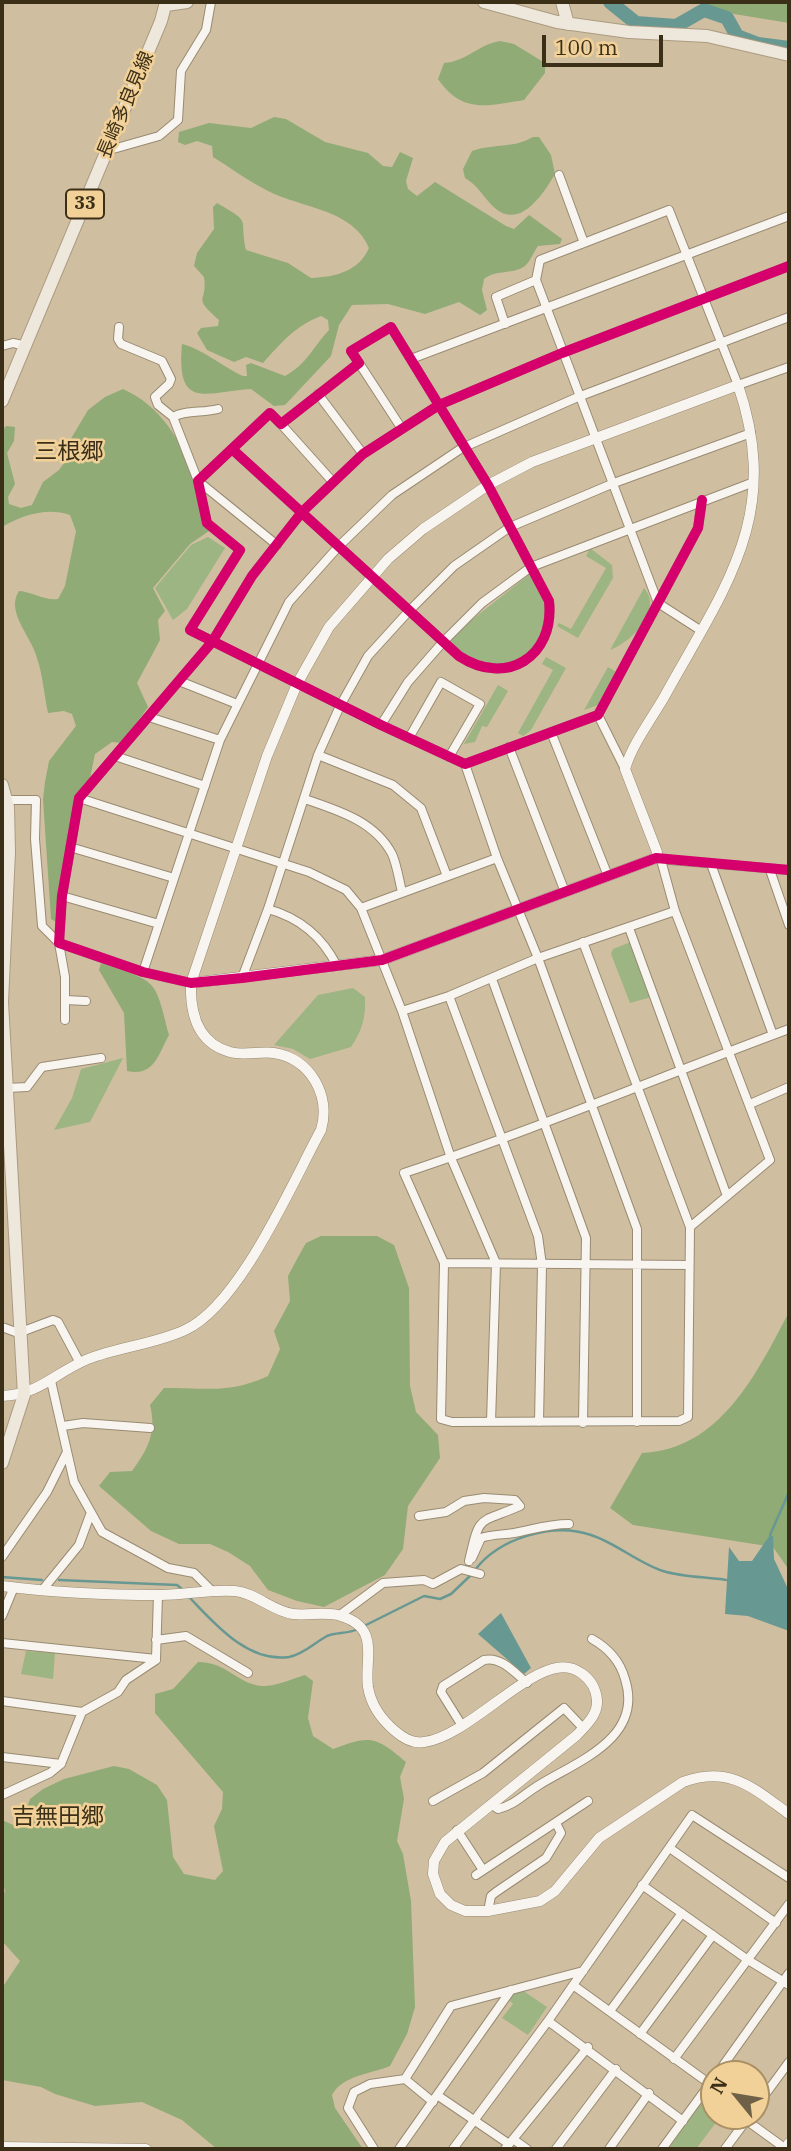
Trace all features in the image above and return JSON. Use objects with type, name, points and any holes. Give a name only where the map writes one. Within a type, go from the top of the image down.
[{"type":"main road","points":[[166,3],[187,2]]},
{"type":"main road","points":[[484,2],[568,24],[629,32],[707,36],[789,55]]},
{"type":"main road","points":[[562,2],[568,24]]},
{"type":"main road","name":"長崎多良見線","points":[[2,401],[27,346],[166,3]]},
{"type":"main road","points":[[2,786],[7,800],[9,852],[2,957],[6,1088],[24,1395],[2,1463]]},
{"type":"street","points":[[106,151],[159,136],[178,120],[181,71],[206,30],[212,2]]},
{"type":"street","points":[[559,175],[584,243]]},
{"type":"street","points":[[625,769],[727,582],[744,542],[754,482],[751,433],[738,385],[669,210],[540,260],[536,280],[594,440],[614,484],[658,603],[700,630]]},
{"type":"street","points":[[411,359],[789,215]]},
{"type":"street","points":[[65,1020],[59,943],[62,896],[79,798],[212,642],[252,576],[302,512],[363,454],[439,405],[562,353],[789,266]]},
{"type":"street","points":[[505,324],[496,297],[536,280]]},
{"type":"street","points":[[143,972],[220,740],[289,602],[339,546],[392,495],[462,448],[578,397],[789,317]]},
{"type":"street","points":[[119,327],[118,339],[121,344],[162,361],[171,379],[155,397],[158,405],[173,417],[198,481],[207,523],[240,550],[190,629],[340,706],[465,764],[598,715],[698,528],[702,500]]},
{"type":"street","points":[[233,449],[459,656],[483,669],[501,670],[525,660],[547,635],[551,615],[550,601],[488,485],[462,448],[391,327],[351,351],[402,429]]},
{"type":"street","points":[[2,346],[27,346]]},
{"type":"street","points":[[281,424],[359,363]]},
{"type":"street","points":[[2,1396],[24,1395],[80,1363],[116,1349],[167,1337],[200,1321],[253,1255],[324,1118],[323,1097],[317,1082],[305,1068],[288,1057],[272,1052],[230,1052],[208,1038],[193,1019],[191,983],[267,756],[297,684],[329,627],[388,559],[423,529],[488,485],[531,463],[789,367]]},
{"type":"street","points":[[318,394],[363,454]]},
{"type":"street","points":[[173,417],[179,413],[202,414],[218,409]]},
{"type":"street","points":[[198,481],[270,413],[333,482]]},
{"type":"street","points":[[242,978],[268,909],[318,755],[340,706],[368,656],[408,612],[454,566],[509,527],[751,433]]},
{"type":"street","points":[[198,481],[277,545]]},
{"type":"street","points":[[380,725],[408,682],[443,642],[482,603],[531,568],[754,482]]},
{"type":"street","points":[[179,681],[237,704]]},
{"type":"street","points":[[409,738],[442,682],[480,704],[449,757]]},
{"type":"street","points":[[598,715],[625,769],[657,852],[675,911],[770,1160],[690,1227]]},
{"type":"street","points":[[149,717],[220,740]]},
{"type":"street","points":[[551,732],[608,876]]},
{"type":"street","points":[[509,747],[565,892]]},
{"type":"street","points":[[318,755],[393,785],[421,808],[447,876]]},
{"type":"street","points":[[115,756],[205,786]]},
{"type":"street","points":[[465,764],[497,858],[538,958],[637,1229],[637,1422]]},
{"type":"street","points":[[79,798],[325,878],[346,890],[360,908],[401,1011],[451,1158],[496,1264],[491,1422]]},
{"type":"street","points":[[304,799],[343,812],[368,826],[391,853],[402,892]]},
{"type":"street","points":[[7,800],[36,800],[35,839],[42,926],[59,943],[143,972],[191,983],[382,960],[658,859],[789,870]]},
{"type":"street","points":[[70,847],[174,878]]},
{"type":"street","points":[[360,908],[497,858]]},
{"type":"street","points":[[711,864],[773,1035]]},
{"type":"street","points":[[770,870],[789,925]]},
{"type":"street","points":[[62,896],[159,924]]},
{"type":"street","points":[[268,909],[290,916],[316,935],[328,948],[337,965]]},
{"type":"street","points":[[401,1011],[449,996],[538,958],[675,911]]},
{"type":"street","points":[[629,928],[727,1196]]},
{"type":"street","points":[[583,942],[637,1087],[690,1227],[688,1417],[679,1421],[583,1423],[453,1422],[440,1419],[444,1263],[404,1173],[544,1124],[592,1104],[637,1087],[729,1051],[789,1029]]},
{"type":"street","points":[[492,979],[586,1238],[583,1423]]},
{"type":"street","points":[[449,996],[538,1236],[542,1265],[539,1422]]},
{"type":"street","points":[[65,1000],[86,1002]]},
{"type":"street","points":[[6,1088],[27,1087],[42,1067],[101,1058]]},
{"type":"street","points":[[750,1104],[789,1087]]},
{"type":"street","points":[[444,1263],[637,1267],[689,1265]]},
{"type":"street","points":[[2,1327],[21,1333],[53,1320],[58,1322],[80,1363]]},
{"type":"street","points":[[51,1381],[69,1450],[74,1482],[102,1532],[168,1568],[194,1573],[213,1592]]},
{"type":"street","points":[[63,1426],[83,1423],[149,1428]]},
{"type":"street","points":[[2,1557],[47,1492],[69,1450]]},
{"type":"street","points":[[419,1516],[446,1512],[464,1501],[484,1498],[515,1500],[520,1506],[486,1517],[476,1527],[464,1570]]},
{"type":"street","points":[[44,1588],[79,1545],[90,1514]]},
{"type":"street","points":[[468,1561],[475,1555],[481,1538],[545,1524],[569,1524]]},
{"type":"street","points":[[340,1615],[383,1583],[424,1580],[433,1584],[464,1570],[479,1574]]},
{"type":"street","points":[[2,1586],[158,1595],[213,1592],[247,1594],[277,1610],[293,1614],[340,1615],[359,1628],[371,1653],[368,1689],[374,1707],[390,1727],[405,1739],[423,1743],[461,1724],[555,1668],[569,1668],[582,1673],[591,1681],[598,1706],[594,1716],[583,1728],[457,1830],[445,1842],[434,1861],[435,1885],[451,1905],[465,1912],[527,1905],[555,1891],[599,1838],[672,1789],[698,1777],[715,1774],[747,1784],[789,1814]]},
{"type":"street","points":[[2,1616],[14,1587]]},
{"type":"street","points":[[156,1660],[158,1595]]},
{"type":"street","points":[[156,1640],[186,1636],[248,1673]]},
{"type":"street","points":[[491,1804],[498,1809],[511,1806],[539,1785],[597,1752],[620,1728],[629,1703],[623,1671],[609,1651],[592,1639]]},
{"type":"street","points":[[2,1643],[156,1660]]},
{"type":"street","points":[[461,1724],[441,1692],[443,1686],[484,1660],[492,1658],[501,1662],[527,1683]]},
{"type":"street","points":[[2,1701],[82,1712],[118,1692],[126,1680],[156,1660]]},
{"type":"street","points":[[433,1801],[483,1773],[564,1708],[583,1728]]},
{"type":"street","points":[[2,1795],[50,1773],[61,1763],[82,1712]]},
{"type":"street","points":[[2,1757],[61,1763]]},
{"type":"street","points":[[457,1830],[480,1873],[588,1801]]},
{"type":"street","points":[[453,2149],[548,2021],[642,1885],[671,1849],[692,1815],[789,1878]]},
{"type":"street","points":[[488,1911],[491,1896],[546,1858],[561,1833],[556,1823]]},
{"type":"street","points":[[671,1849],[776,1923]]},
{"type":"street","points":[[642,1885],[748,1960],[787,1980],[727,2060]]},
{"type":"street","points":[[674,2059],[789,1904]]},
{"type":"street","points":[[610,2011],[682,1913]]},
{"type":"street","points":[[640,2034],[713,1935]]},
{"type":"street","points":[[405,2079],[451,2006],[583,1971]]},
{"type":"street","points":[[573,1985],[674,2059],[700,2074]]},
{"type":"street","points":[[399,2149],[511,1990]]},
{"type":"street","points":[[548,2021],[588,2047],[683,2121]]},
{"type":"street","points":[[509,2144],[588,2047]]},
{"type":"street","points":[[770,2088],[789,2062]]},
{"type":"street","points":[[556,2149],[616,2069]]},
{"type":"street","points":[[374,2149],[351,2114],[349,2101],[354,2092],[370,2084],[405,2079],[509,2144],[527,2149]]},
{"type":"street","points":[[609,2149],[649,2093]]},
{"type":"street","points":[[662,2149],[700,2098]]},
{"type":"street","points":[[725,2149],[739,2130]]},
{"type":"street","points":[[762,2130],[785,2149],[789,2143]]},
{"type":"street","points":[[8,2148],[146,2149]]},
{"type":"green space","points":[[700,2],[789,2],[789,23],[722,12]]},
{"type":"green space","points":[[500,41],[514,44],[545,63],[545,73],[524,100],[487,105],[466,103],[456,98],[438,79],[444,63],[460,59]]},
{"type":"green space","points":[[274,117],[286,119],[325,142],[368,153],[383,166],[392,167],[400,152],[413,158],[406,181],[408,189],[417,196],[435,182],[514,229],[529,215],[562,239],[560,244],[538,246],[522,268],[484,279],[482,290],[487,310],[480,315],[459,302],[425,314],[388,304],[352,305],[339,325],[331,356],[285,405],[274,406],[251,389],[197,393],[189,388],[184,380],[181,365],[182,344],[197,349],[243,376],[247,376],[246,365],[251,363],[285,376],[304,361],[329,330],[328,320],[321,316],[312,320],[289,336],[263,363],[246,357],[234,362],[207,350],[197,333],[201,328],[218,326],[219,320],[203,303],[204,277],[194,266],[197,253],[214,229],[213,207],[217,203],[240,218],[246,250],[288,263],[311,278],[346,271],[365,256],[369,248],[361,235],[339,217],[281,197],[261,187],[213,157],[212,146],[197,141],[185,145],[178,142],[179,132],[209,123],[251,128]]},
{"type":"green space","points":[[539,137],[551,155],[555,174],[531,206],[514,215],[505,214],[496,209],[465,178],[463,169],[472,151],[518,143]]},
{"type":"green space","points":[[123,389],[159,415],[176,439],[189,466],[203,519],[209,531],[190,544],[153,588],[165,611],[158,620],[160,640],[137,683],[148,707],[122,743],[112,742],[95,754],[90,778],[76,801],[57,898],[58,923],[51,919],[43,799],[49,761],[76,726],[72,714],[64,711],[48,713],[39,665],[15,607],[19,591],[58,599],[65,586],[76,531],[70,515],[53,512],[27,516],[2,527],[2,431],[6,426],[15,427],[14,441],[7,453],[15,484],[8,497],[9,504],[21,508],[32,505],[43,482],[59,470],[70,455],[69,442],[88,410],[105,397]]},
{"type":"green space","points":[[208,537],[225,548],[187,609],[173,620],[155,588],[191,545]]},
{"type":"green space","points":[[590,548],[612,565],[613,578],[578,638],[557,626],[559,623],[571,629],[606,568],[586,556]]},
{"type":"green space","points":[[530,574],[545,597],[548,617],[544,635],[535,649],[522,658],[506,663],[488,663],[470,657],[452,644],[451,638],[459,630]]},
{"type":"green space","points":[[644,588],[649,597],[648,616],[635,633],[610,650]]},
{"type":"green space","points":[[546,657],[566,668],[531,730],[523,736],[518,733],[553,670],[542,664]]},
{"type":"green space","points":[[608,667],[618,673],[601,704],[584,710]]},
{"type":"green space","points":[[498,685],[508,691],[487,727],[482,726],[475,742],[464,744]]},
{"type":"green space","points":[[631,942],[651,997],[630,1003],[611,954],[613,949]]},
{"type":"green space","points":[[101,963],[144,979],[151,984],[160,1002],[169,1035],[154,1063],[143,1071],[127,1071],[124,1013],[99,970]]},
{"type":"green space","points":[[353,988],[365,997],[365,1004],[362,1024],[351,1047],[310,1059],[293,1049],[274,1045],[318,995]]},
{"type":"green space","points":[[123,1058],[90,1122],[54,1130],[72,1098],[81,1069]]},
{"type":"green space","points":[[321,1236],[377,1236],[394,1245],[409,1288],[410,1386],[416,1412],[438,1435],[440,1458],[408,1506],[403,1549],[385,1575],[324,1607],[297,1601],[268,1590],[250,1566],[210,1544],[179,1544],[151,1531],[99,1486],[110,1472],[132,1471],[138,1463],[152,1432],[150,1405],[164,1388],[228,1388],[268,1376],[280,1349],[274,1331],[290,1301],[288,1276],[306,1243]]},
{"type":"green space","points":[[789,1312],[789,1570],[773,1547],[633,1525],[610,1508],[642,1453],[669,1449],[693,1438],[714,1423],[733,1404],[764,1359]]},
{"type":"green space","points":[[26,1651],[55,1653],[53,1679],[21,1674]]},
{"type":"green space","points":[[198,1662],[217,1665],[245,1681],[261,1686],[305,1675],[313,1681],[308,1718],[313,1736],[333,1749],[356,1741],[372,1741],[387,1747],[406,1762],[400,1777],[404,1799],[397,1841],[403,1854],[411,1901],[415,2007],[407,2034],[390,2066],[350,2079],[332,2095],[335,2108],[363,2149],[217,2149],[182,2120],[142,2102],[95,2106],[41,2087],[2,2080],[2,1988],[20,1961],[2,1941],[2,1902],[5,1890],[2,1886],[2,1820],[20,1828],[30,1799],[64,1779],[114,1766],[129,1769],[157,1785],[167,1800],[173,1857],[184,1874],[215,1880],[223,1871],[214,1826],[222,1809],[223,1792],[155,1713],[155,1694],[173,1689]]},
{"type":"green space","points":[[522,1990],[547,2007],[528,2035],[502,2018],[513,2004],[510,2001],[513,1994]]},
{"type":"green space","points":[[700,2104],[700,2130],[710,2130],[696,2149],[666,2149]]},
{"type":"water","points":[[770,1535],[773,1536],[774,1559],[789,1591],[789,1631],[748,1616],[725,1614],[729,1547],[739,1561],[752,1561]]},
{"type":"water","points":[[501,1613],[531,1668],[524,1674],[478,1634]]},
{"type":"waterway","points":[[610,2],[636,23],[676,26],[704,10],[727,18],[737,36],[758,44],[789,48]]},
{"type":"waterway","points":[[770,1535],[789,1492]]},
{"type":"waterway","points":[[475,1570],[485,1559],[512,1541],[560,1530],[591,1535],[663,1571],[726,1580]]},
{"type":"waterway","points":[[364,1626],[424,1596],[440,1599],[451,1594],[471,1575]]},
{"type":"waterway","points":[[2,1577],[42,1580]]},
{"type":"waterway","points":[[59,1580],[177,1585],[182,1589]]},
{"type":"waterway","points":[[190,1598],[233,1640],[260,1654],[274,1657],[294,1656],[327,1636],[358,1629]]},
{"type":"cycle path","points":[[789,266],[562,353],[439,405],[363,454],[302,512],[252,576],[212,642],[79,798],[62,896],[59,943],[143,972],[191,983],[242,978],[382,960],[656,858],[789,870]]},
{"type":"cycle path","points":[[232,449],[459,656],[477,665],[494,668],[510,667],[524,661],[536,651],[544,638],[549,621],[549,601],[488,485],[391,327],[351,351],[359,363],[281,424],[270,413],[198,481],[207,523],[240,550],[190,630],[465,764],[598,715],[698,528],[702,500]]},
{"type":"district","name":"三根郷","points":[[69,452]]},
{"type":"district","name":"吉無田郷","points":[[58,1817]]}]
